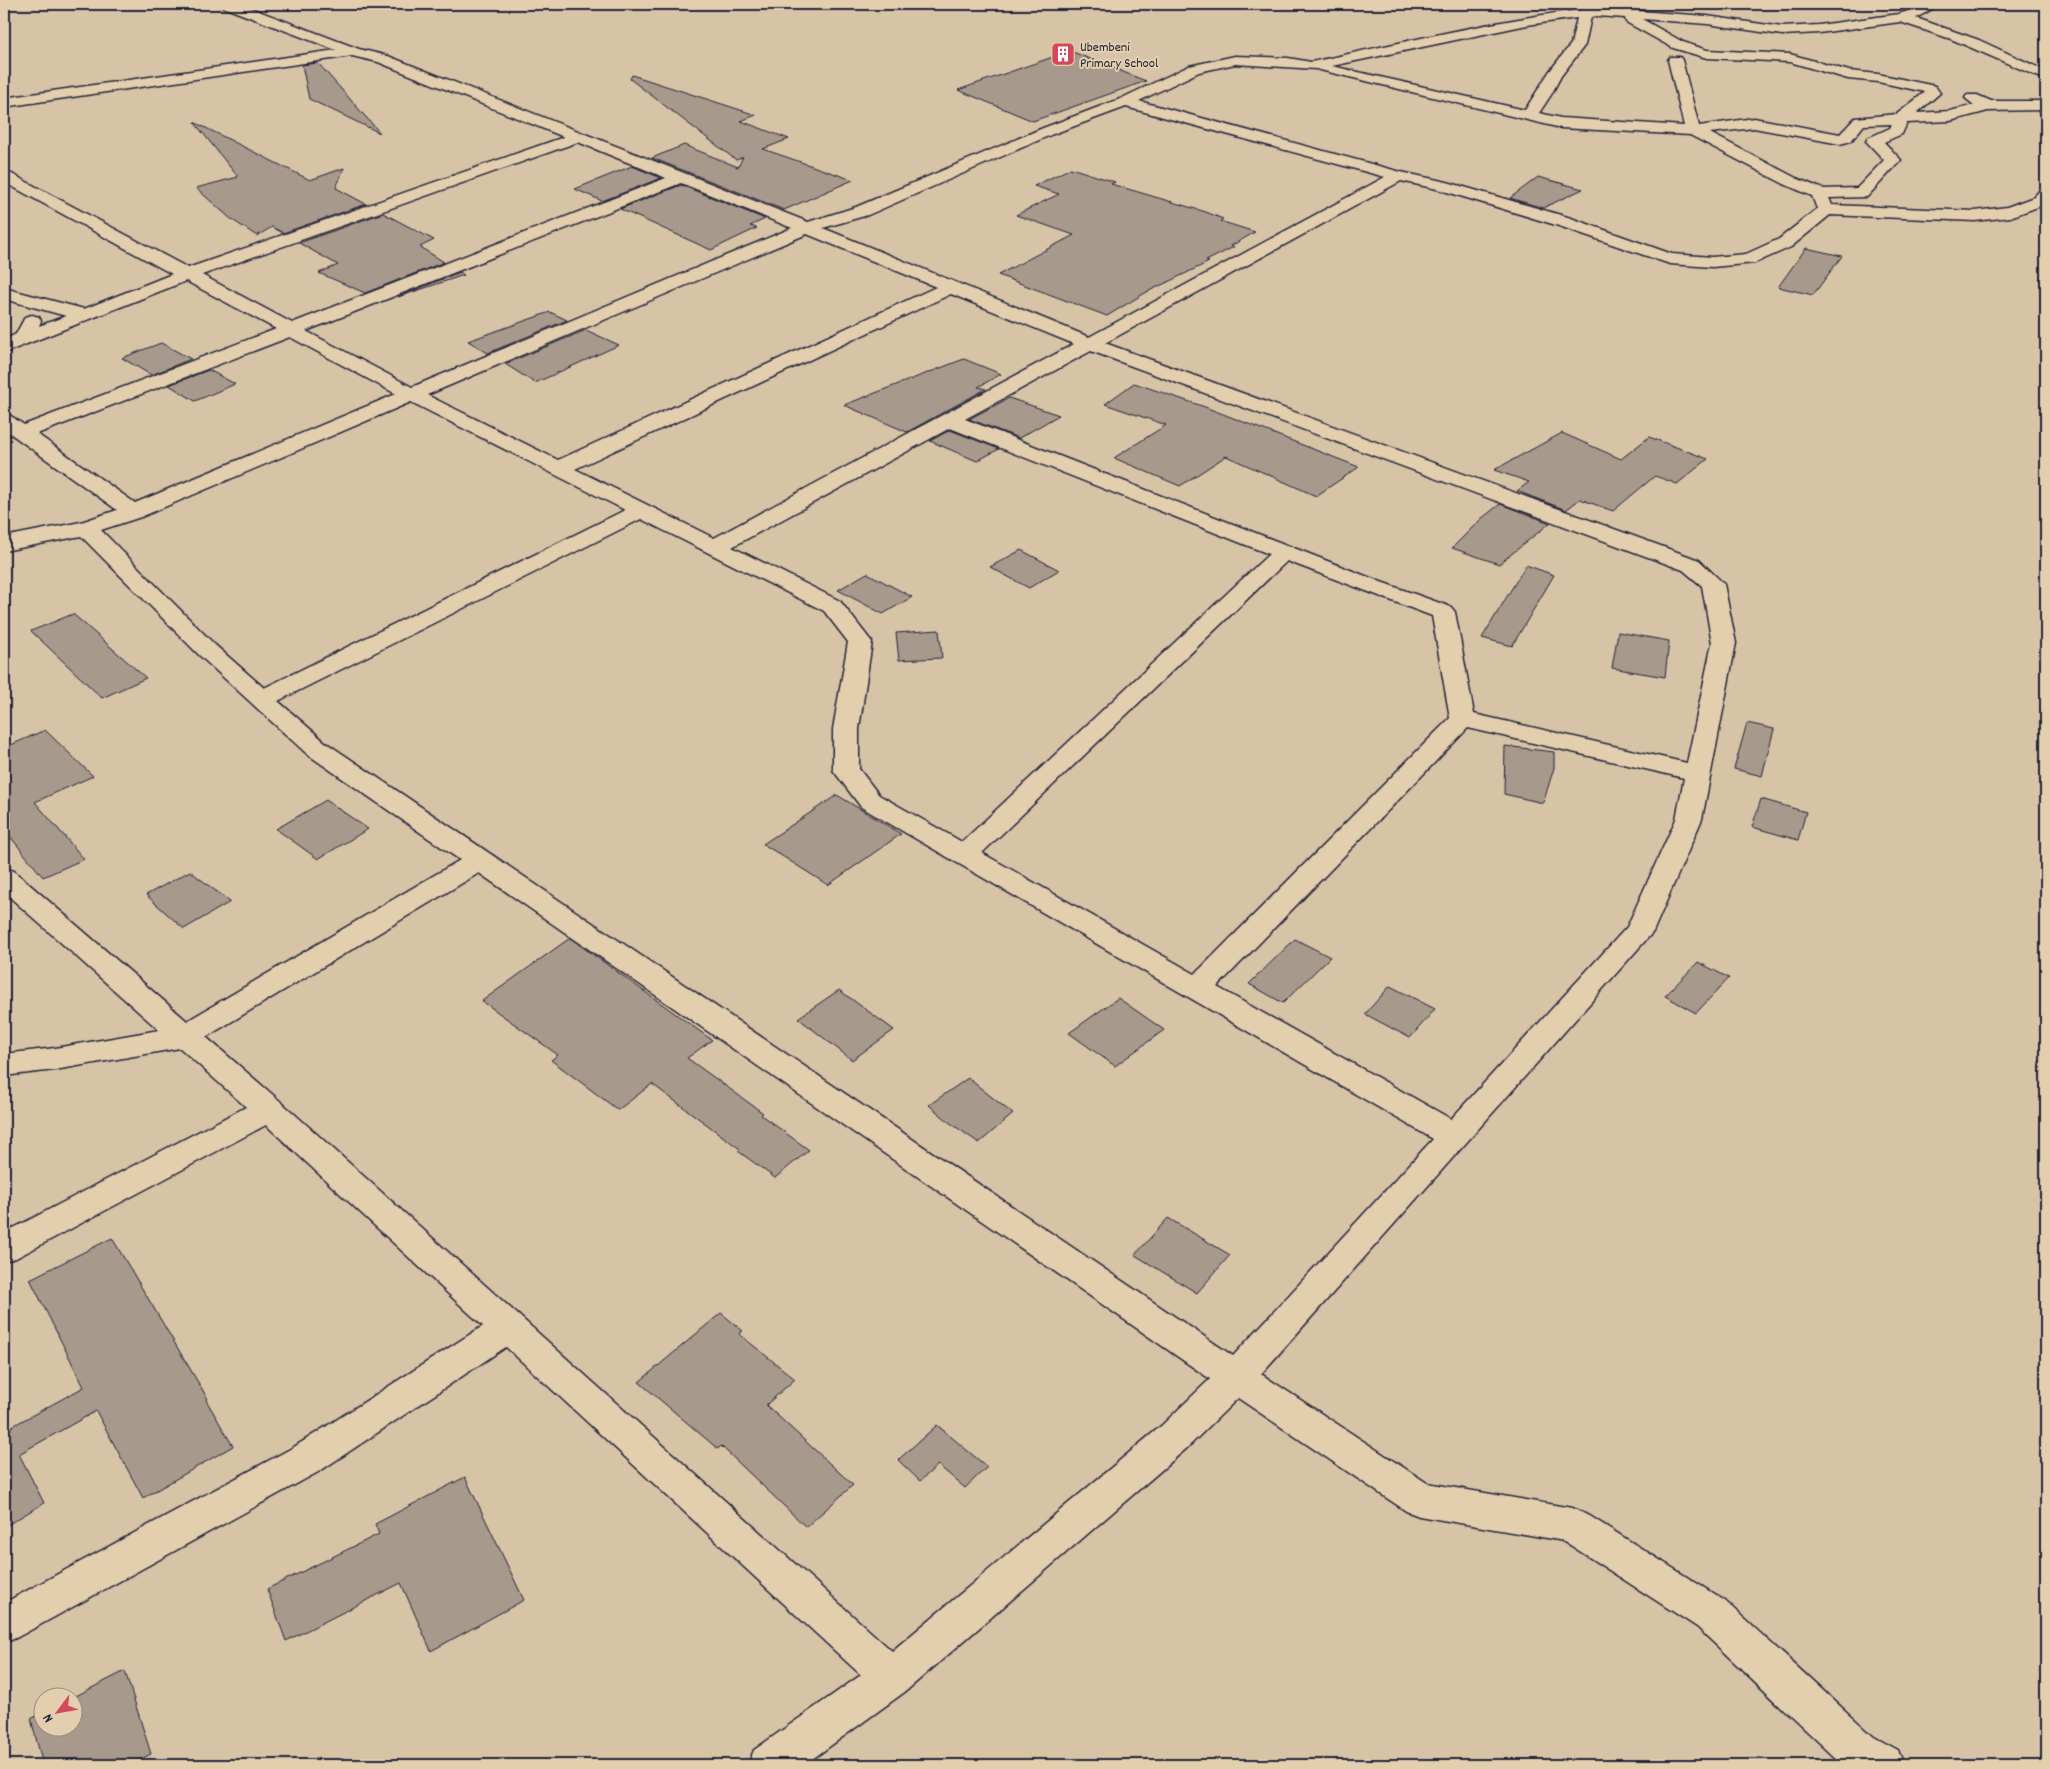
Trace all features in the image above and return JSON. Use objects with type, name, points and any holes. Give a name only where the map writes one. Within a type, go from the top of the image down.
[{"type":"street","points":[[228,4],[354,52],[383,59],[807,228],[1090,344],[1691,566],[1713,584],[1724,643],[1689,819],[1639,932],[1236,1377],[1174,1437],[892,1677],[769,1765]]},
{"type":"street","points":[[1311,66],[1527,21],[1595,10],[1619,14],[1707,20],[1782,31],[1819,29],[1900,18],[1915,14],[1930,4]]},
{"type":"street","points":[[1529,116],[1544,95],[1554,75],[1578,45],[1595,10]]},
{"type":"street","points":[[1619,14],[1675,44],[1696,52],[1719,56],[1772,56],[1810,61],[1820,65],[1823,69],[1851,76],[1878,78],[1930,89],[1933,93],[1901,119],[1897,131],[1874,141],[1893,160],[1861,193]]},
{"type":"street","points":[[1900,18],[1972,42],[2046,76]]},
{"type":"street","points":[[4,103],[354,52]]},
{"type":"street","points":[[4,544],[86,528],[133,512],[807,228],[862,211],[1048,131],[1125,102],[1194,69],[1212,64],[1235,60],[1288,62],[1561,123],[1693,131],[1754,123],[1840,139],[1845,138],[1860,121],[1950,116],[1988,106],[2046,105]]},
{"type":"street","points":[[1675,60],[1693,131],[1790,181],[1819,192],[1878,194]]},
{"type":"street","points":[[1969,97],[1988,106]]},
{"type":"street","points":[[1125,102],[1399,176],[1441,185],[1546,216],[1670,259],[1712,262],[1749,259],[1785,243],[1826,210],[1975,216],[2010,212],[2040,201],[2046,194]]},
{"type":"street","points":[[4,347],[187,274],[578,137]]},
{"type":"street","points":[[4,176],[412,395],[832,606],[860,642],[846,729],[846,770],[870,801],[1454,1136]]},
{"type":"street","points":[[715,546],[1399,176]]},
{"type":"street","points":[[22,433],[680,178]]},
{"type":"street","points":[[1819,192],[1826,210]]},
{"type":"street","points":[[1936,198],[2010,212],[2046,216]]},
{"type":"street","points":[[559,468],[951,287]]},
{"type":"street","points":[[4,293],[85,315]]},
{"type":"street","points":[[24,338],[41,304]]},
{"type":"street","points":[[4,420],[133,512]]},
{"type":"street","points":[[949,420],[1284,552],[1443,612],[1463,720]]},
{"type":"street","points":[[262,699],[642,510]]},
{"type":"street","points":[[86,528],[207,650],[316,748],[1236,1377],[1419,1499],[1572,1525],[1711,1614],[1859,1752],[1883,1765]]},
{"type":"street","points":[[964,855],[1284,552]]},
{"type":"street","points":[[1463,720],[1698,773]]},
{"type":"street","points":[[1198,989],[1463,720]]},
{"type":"street","points":[[4,1065],[55,1059],[185,1036],[480,860]]},
{"type":"street","points":[[4,877],[269,1109],[892,1677]]},
{"type":"street","points":[[4,1248],[269,1109]]},
{"type":"street","points":[[4,1624],[306,1459],[509,1327]]},
{"type":"building","points":[[1070,51],[1146,81],[1033,121],[958,90]]},
{"type":"building","points":[[318,63],[380,133],[309,99],[302,65]]},
{"type":"building","points":[[632,75],[756,115],[741,121],[789,139],[763,149],[853,180],[784,210],[652,158],[684,145],[738,167],[743,157],[736,160],[630,79]]},
{"type":"building","points":[[194,122],[310,180],[344,168],[336,188],[366,204],[283,233],[272,227],[257,236],[231,219],[196,188],[238,177]]},
{"type":"building","points":[[632,166],[661,178],[602,201],[575,189]]},
{"type":"building","points":[[1071,168],[1115,182],[1111,184],[1206,212],[1223,219],[1220,221],[1255,232],[1231,246],[1234,247],[1206,261],[1209,262],[1145,293],[1107,316],[998,275],[1074,235],[1016,215],[1059,194],[1034,186]]},
{"type":"building","points":[[1538,177],[1583,189],[1543,208],[1510,198]]},
{"type":"building","points":[[681,185],[765,219],[750,226],[757,228],[711,250],[620,209]]},
{"type":"building","points":[[383,213],[434,240],[420,247],[444,262],[365,293],[319,273],[338,265],[299,243]]},
{"type":"building","points":[[1806,248],[1842,256],[1813,295],[1778,287]]},
{"type":"building","points":[[460,272],[464,275],[398,297]]},
{"type":"building","points":[[550,312],[567,320],[488,353],[468,341]]},
{"type":"building","points":[[586,330],[619,345],[535,383],[505,364]]},
{"type":"building","points":[[161,343],[191,359],[151,375],[122,358]]},
{"type":"building","points":[[964,359],[1001,374],[978,387],[986,389],[907,432],[844,405]]},
{"type":"building","points":[[209,370],[235,384],[195,401],[169,385]]},
{"type":"building","points":[[1134,383],[1205,407],[1359,467],[1316,496],[1226,456],[1180,486],[1114,458],[1166,425],[1105,404]]},
{"type":"building","points":[[1009,398],[1059,415],[1019,438],[969,419]]},
{"type":"building","points":[[950,430],[999,449],[977,461],[930,441]]},
{"type":"building","points":[[1562,433],[1621,459],[1649,437],[1708,459],[1677,484],[1655,476],[1613,511],[1580,499],[1566,510],[1517,491],[1529,482],[1494,470]]},
{"type":"building","points":[[1500,504],[1550,523],[1499,564],[1452,548],[1481,519]]},
{"type":"building","points":[[1021,550],[1059,570],[1029,588],[990,567]]},
{"type":"building","points":[[1526,565],[1554,575],[1512,646],[1482,638]]},
{"type":"building","points":[[867,573],[912,597],[883,614],[838,590]]},
{"type":"building","points":[[73,614],[146,678],[102,698],[31,631]]},
{"type":"building","points":[[939,630],[942,658],[899,660],[896,633]]},
{"type":"building","points":[[1618,632],[1669,641],[1665,677],[1612,668]]},
{"type":"building","points":[[1747,723],[1774,729],[1762,776],[1734,769]]},
{"type":"building","points":[[45,730],[93,776],[35,802],[84,859],[43,877],[4,829],[4,748]]},
{"type":"building","points":[[1505,746],[1554,752],[1554,768],[1543,803],[1504,794]]},
{"type":"building","points":[[837,795],[901,834],[828,885],[763,844]]},
{"type":"building","points":[[1761,799],[1806,812],[1798,840],[1752,827]]},
{"type":"building","points":[[326,800],[368,829],[318,859],[276,829]]},
{"type":"building","points":[[190,871],[230,902],[184,929],[146,895]]},
{"type":"building","points":[[570,938],[712,1040],[687,1058],[763,1113],[761,1115],[809,1150],[775,1178],[738,1151],[740,1149],[652,1084],[618,1110],[551,1060],[558,1055],[482,1001]]},
{"type":"building","points":[[1295,939],[1330,957],[1283,1003],[1249,984]]},
{"type":"building","points":[[1698,962],[1729,978],[1696,1013],[1665,996]]},
{"type":"building","points":[[1390,986],[1435,1009],[1410,1038],[1365,1014]]},
{"type":"building","points":[[839,990],[894,1030],[852,1060],[798,1018]]},
{"type":"building","points":[[1118,998],[1164,1030],[1115,1066],[1069,1033]]},
{"type":"building","points":[[968,1078],[1013,1114],[979,1143],[929,1105]]},
{"type":"building","points":[[1168,1218],[1230,1255],[1197,1293],[1135,1255]]},
{"type":"building","points":[[112,1238],[208,1399],[206,1400],[233,1446],[143,1498],[96,1411],[19,1454],[44,1503],[4,1527],[4,1423],[7,1429],[84,1387],[30,1279]]},
{"type":"building","points":[[721,1313],[743,1331],[739,1334],[795,1379],[766,1405],[853,1485],[806,1527],[721,1446],[718,1449],[639,1382]]},
{"type":"building","points":[[937,1425],[987,1467],[965,1488],[938,1465],[920,1481],[898,1460]]},
{"type":"building","points":[[465,1477],[524,1600],[431,1651],[401,1583],[286,1641],[267,1589],[379,1534],[375,1524]]},
{"type":"building","points":[[125,1671],[151,1754],[129,1765],[43,1765],[35,1736],[82,1736],[82,1693]]},
{"type":"place","name":"Ubembeni Primary School","points":[[1063,54]]}]
